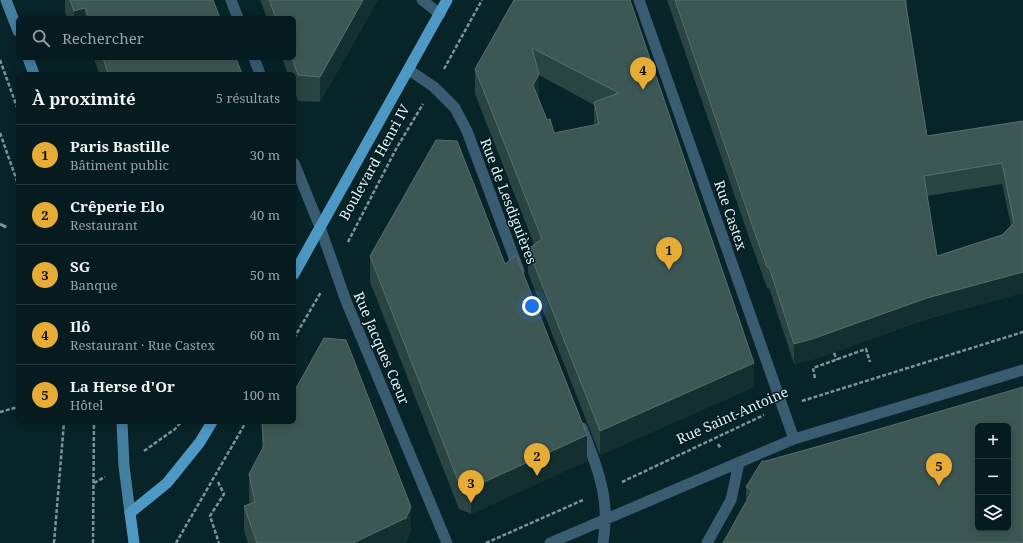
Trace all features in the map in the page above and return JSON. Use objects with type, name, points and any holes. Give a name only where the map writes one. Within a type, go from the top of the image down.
[{"type":"main road","points":[[6,0],[16,26]]},
{"type":"main road","name":"Boulevard Henri IV","points":[[296,270],[447,0]]},
{"type":"main road","points":[[29,60],[33,72]]},
{"type":"main road","points":[[122,424],[124,466],[134,543]]},
{"type":"main road","points":[[130,513],[167,483],[200,442],[211,424]]},
{"type":"street","points":[[232,0],[237,16]]},
{"type":"street","points":[[422,0],[440,14]]},
{"type":"street","name":"Rue Castex","points":[[639,0],[794,439]]},
{"type":"street","points":[[255,60],[259,72]]},
{"type":"street","name":"Rue de Lesdiguières","points":[[409,70],[434,87],[455,108],[467,131],[523,281]]},
{"type":"street","name":"Rue Jacques Cœur","points":[[296,168],[320,227],[346,301],[447,543]]},
{"type":"street","points":[[550,543],[794,439],[1023,370]]},
{"type":"street","points":[[577,416],[592,452],[603,491],[605,520],[603,543]]},
{"type":"street","points":[[707,543],[731,500],[739,462]]},
{"type":"path","name":"Boulevard Henri IV","points":[[296,334],[334,268],[396,149],[434,87],[482,0]]},
{"type":"path","points":[[0,60],[16,104]]},
{"type":"path","points":[[0,133],[16,178]]},
{"type":"path","name":"Rue Saint-Antoine","points":[[486,543],[603,491],[782,407],[1023,332]]},
{"type":"path","points":[[815,378],[813,368],[866,349],[870,362]]},
{"type":"path","points":[[834,353],[837,360]]},
{"type":"path","points":[[0,412],[16,407]]},
{"type":"path","points":[[54,543],[64,424]]},
{"type":"path","points":[[93,543],[94,424]]},
{"type":"path","points":[[176,543],[245,424]]},
{"type":"path","points":[[218,482],[224,494],[210,516],[219,543]]},
{"type":"building","points":[[70,0],[213,0],[219,16],[88,16],[85,8],[74,11]]},
{"type":"building","points":[[269,0],[363,0],[320,77],[298,75],[293,60],[296,60],[296,16],[275,16]]},
{"type":"building","points":[[514,0],[630,0],[754,363],[600,431],[528,249],[542,239],[475,69]],"holes":[[[532,48],[619,93],[594,102],[599,124],[554,133],[550,119],[547,120],[533,85],[539,74]]]},
{"type":"building","points":[[675,0],[905,0],[927,136],[1023,121],[1023,272],[927,298],[794,344],[769,267],[767,267]],"holes":[[[1002,163],[1014,223],[1002,235],[937,256],[924,176]]]},
{"type":"building","points":[[104,60],[237,60],[241,72],[107,72]]},
{"type":"building","points":[[436,140],[457,141],[505,264],[516,255],[587,435],[471,488],[459,483],[370,256]]},
{"type":"building","points":[[324,338],[346,340],[411,507],[406,518],[353,543],[257,543],[244,506],[255,502],[249,474],[264,446],[262,424],[296,424],[296,388]]},
{"type":"building","points":[[1023,387],[1023,543],[723,543],[752,491],[746,487],[762,461]]},
{"type":"railway","points":[[0,224],[8,228]]},
{"type":"place","name":"Ilô","points":[[643,90]]},
{"type":"place","name":"Paris Bastille","points":[[669,270]]},
{"type":"place","name":"Crêperie Elo","points":[[537,476]]},
{"type":"place","name":"La Herse d'Or","points":[[939,486]]},
{"type":"place","name":"SG","points":[[471,503]]}]
